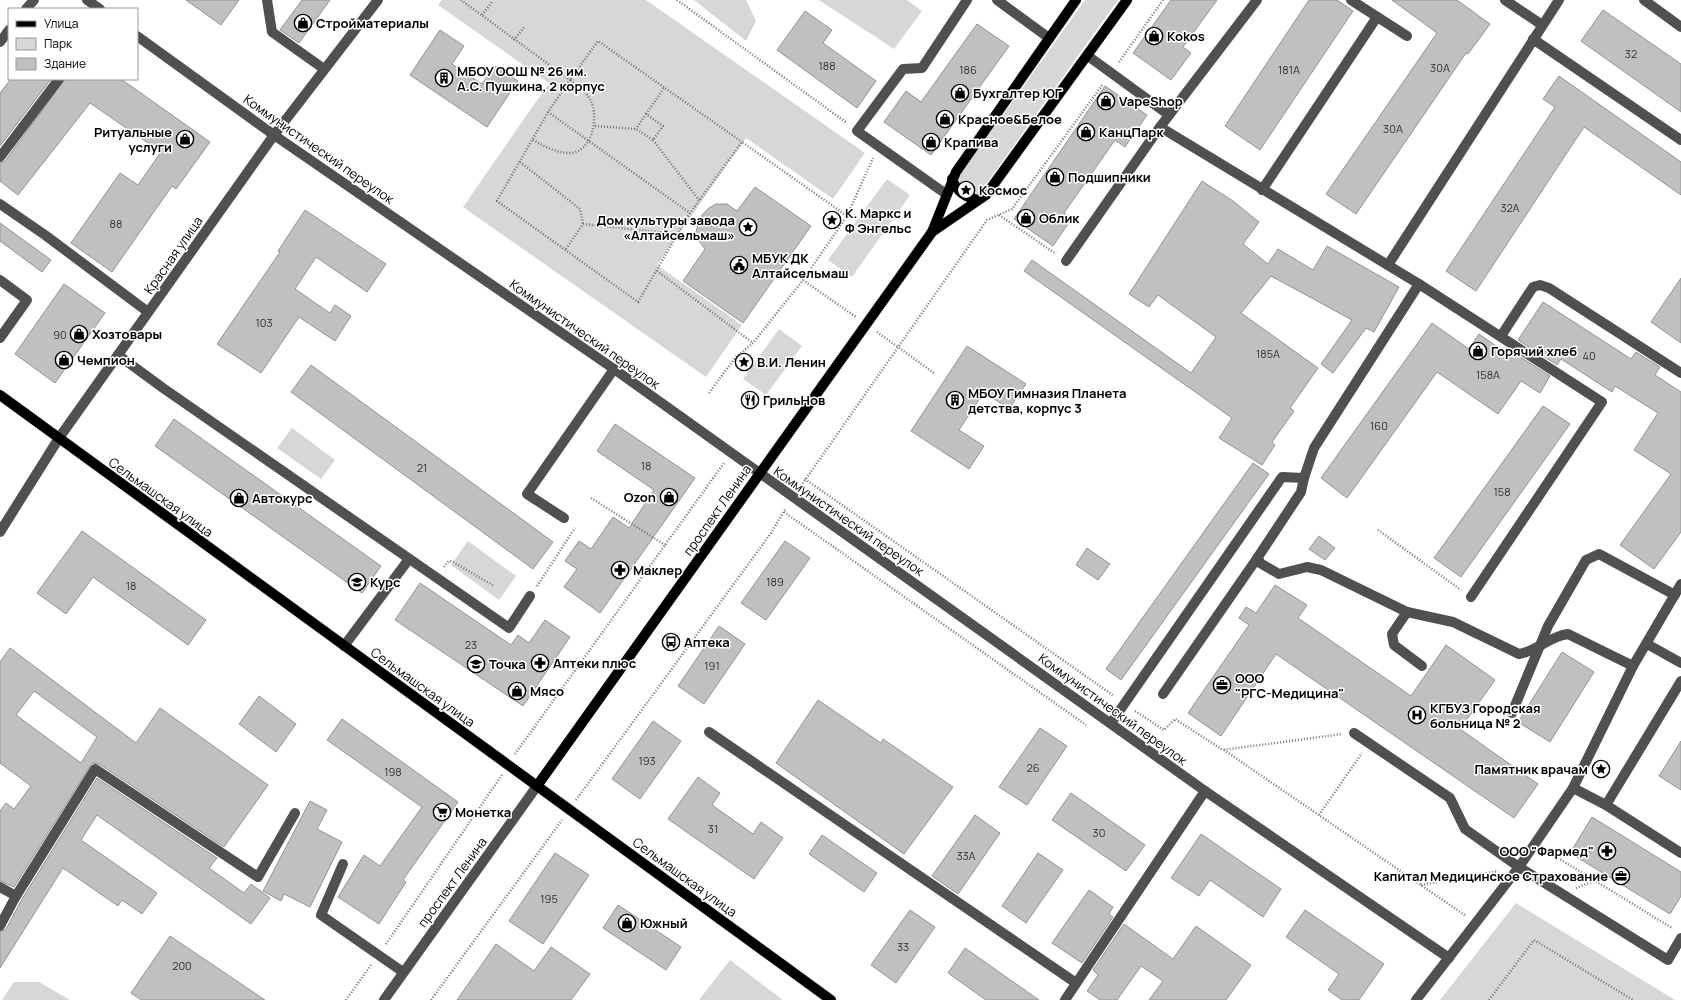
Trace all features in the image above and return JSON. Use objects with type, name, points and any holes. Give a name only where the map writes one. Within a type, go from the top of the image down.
[{"type":"main road","name":"проспект Ленина","points":[[537,786],[932,232],[956,172],[1076,0]]},
{"type":"main road","name":"проспект Ленина","points":[[932,232],[986,195],[1088,56],[1127,0]]},
{"type":"main road","points":[[952,179],[954,185],[966,197],[978,200]]},
{"type":"main road","name":"Сельмашская улица","points":[[0,395],[831,1000]]},
{"type":"street","points":[[27,8],[34,0]]},
{"type":"street","points":[[87,0],[99,8]]},
{"type":"street","points":[[267,0],[272,32],[324,70]]},
{"type":"street","name":"Красная улица","points":[[0,532],[59,438],[148,312],[274,135],[378,0]]},
{"type":"street","points":[[946,194],[857,131],[903,69],[922,68],[967,0]]},
{"type":"street","points":[[997,0],[1049,38]]},
{"type":"street","points":[[1066,261],[1160,127],[1257,0]]},
{"type":"street","points":[[1351,0],[1407,36]]},
{"type":"street","points":[[1505,0],[1542,25]]},
{"type":"street","points":[[1388,265],[1559,0]]},
{"type":"street","points":[[1644,0],[1681,27]]},
{"type":"street","points":[[1262,190],[1377,17]]},
{"type":"street","points":[[0,42],[8,31]]},
{"type":"street","name":"Коммунистический переулок","points":[[138,37],[274,135],[614,369],[1205,791],[1449,958]]},
{"type":"street","points":[[1533,39],[1681,140]]},
{"type":"street","points":[[1088,56],[1169,115]]},
{"type":"street","points":[[0,156],[58,80]]},
{"type":"street","points":[[1160,127],[1262,190],[1420,284],[1602,402],[1471,597]]},
{"type":"street","points":[[0,204],[46,235],[148,312]]},
{"type":"street","points":[[0,280],[27,300],[0,338]]},
{"type":"street","points":[[1163,694],[1301,492],[1314,448],[1420,284]]},
{"type":"street","points":[[1500,336],[1533,287],[1540,285],[1549,288],[1681,373]]},
{"type":"street","points":[[118,355],[151,380],[509,628],[530,596]]},
{"type":"street","points":[[564,518],[527,494],[614,369]]},
{"type":"street","points":[[1111,723],[1282,477],[1304,478]]},
{"type":"street","points":[[1512,713],[1542,644],[1548,626],[1586,560],[1599,554],[1675,595]]},
{"type":"street","points":[[1258,557],[1260,563],[1280,574],[1307,567],[1321,570],[1408,612],[1453,622],[1519,654],[1528,652],[1559,635],[1568,634],[1632,666]]},
{"type":"street","points":[[344,646],[409,559]]},
{"type":"street","points":[[1416,1000],[1518,867],[1573,788],[1632,666],[1647,644],[1681,584]]},
{"type":"street","points":[[1408,612],[1392,634],[1394,645],[1422,666]]},
{"type":"street","points":[[1647,644],[1681,663]]},
{"type":"street","points":[[1606,805],[1681,681]]},
{"type":"street","points":[[710,732],[1076,983]]},
{"type":"street","points":[[1354,733],[1450,798],[1465,830],[1518,867],[1668,960],[1681,938]]},
{"type":"street","points":[[0,926],[16,896],[95,769],[258,877],[295,813]]},
{"type":"street","name":"проспект Ленина","points":[[384,1000],[537,786]]},
{"type":"street","points":[[1573,788],[1606,805],[1681,853]]},
{"type":"street","points":[[1065,1000],[1205,791]]},
{"type":"street","points":[[343,864],[321,915],[403,972]]},
{"type":"street","points":[[0,887],[16,896]]},
{"type":"path","points":[[461,0],[585,91],[593,106],[595,126],[588,141],[580,149],[571,153],[552,150],[533,140]]},
{"type":"path","points":[[677,0],[857,131]]},
{"type":"path","points":[[482,15],[492,2]]},
{"type":"path","points":[[514,40],[525,26]]},
{"type":"path","points":[[742,142],[690,213],[638,302],[497,201],[548,112],[598,41],[664,88],[742,142],[847,216]]},
{"type":"path","points":[[636,129],[664,88]]},
{"type":"path","points":[[548,112],[690,213]]},
{"type":"path","points":[[646,114],[663,126],[653,140]]},
{"type":"path","points":[[595,126],[636,129],[653,140],[699,200]]},
{"type":"path","points":[[709,393],[735,358],[753,343],[802,280],[847,216],[879,146]]},
{"type":"path","points":[[520,162],[580,209],[583,224],[566,249]]},
{"type":"path","points":[[999,214],[1066,261]]},
{"type":"path","points":[[583,224],[678,234]]},
{"type":"path","points":[[657,271],[753,343]]},
{"type":"path","points":[[802,280],[867,324],[934,374]]},
{"type":"path","points":[[346,1000],[495,788],[508,764],[731,453]]},
{"type":"path","points":[[805,480],[1164,730],[1175,719],[1319,815],[1476,923]]},
{"type":"path","points":[[591,498],[665,545]]},
{"type":"path","points":[[530,596],[576,526]]},
{"type":"path","points":[[1378,530],[1471,597]]},
{"type":"path","points":[[435,578],[449,561],[494,586]]},
{"type":"path","points":[[1223,750],[1354,733]]},
{"type":"path","points":[[1319,815],[1369,743]]},
{"type":"path","points":[[1535,844],[1674,930]]},
{"type":"path","points":[[1420,885],[1518,867]]},
{"type":"path","points":[[1489,1000],[1534,940],[1633,1000]]},
{"type":"green space","points":[[442,0],[646,0],[865,153],[833,199],[746,138],[657,265],[742,325],[706,377],[463,207],[549,83],[438,5]]},
{"type":"green space","points":[[694,0],[746,0],[756,21],[746,41]]},
{"type":"green space","points":[[819,0],[907,0],[922,11],[894,49]]},
{"type":"green space","points":[[1085,0],[1118,0],[979,194],[968,197],[959,189],[960,175]]},
{"type":"green space","points":[[887,179],[910,195],[852,277],[828,260]]},
{"type":"green space","points":[[779,329],[802,346],[766,395],[743,379]]},
{"type":"green space","points":[[292,428],[335,460],[321,479],[277,448]]},
{"type":"green space","points":[[468,541],[516,576],[499,600],[451,565]]},
{"type":"green space","points":[[1516,903],[1662,992],[1675,1000],[1440,1000]]},
{"type":"green space","points":[[730,960],[783,1000],[699,1000]]},
{"type":"green space","points":[[14,982],[39,982],[70,1000],[2,1000]]},
{"type":"building","points":[[186,0],[239,0],[221,25]]},
{"type":"building","points":[[302,0],[330,0],[299,43],[280,30]]},
{"type":"building","points":[[1171,0],[1217,0],[1183,47],[1191,53],[1171,80],[1133,53]]},
{"type":"building","points":[[1309,0],[1337,0],[1353,11],[1260,150],[1225,126]]},
{"type":"building","points":[[1392,0],[1457,0],[1490,24],[1468,54],[1466,53],[1356,214],[1326,194],[1437,33]]},
{"type":"building","points":[[1603,10],[1681,64],[1681,112],[1581,41]]},
{"type":"building","points":[[805,11],[832,30],[823,43],[876,81],[857,108],[777,50]]},
{"type":"building","points":[[977,24],[1009,46],[931,155],[884,122],[906,91],[921,102]]},
{"type":"building","name":"МБОУ ООШ № 26 им. А.С. Пушкина, 2 корпус","points":[[440,30],[464,46],[452,64],[482,84],[495,66],[518,81],[487,127],[410,75]]},
{"type":"building","points":[[1559,76],[1681,162],[1681,195],[1584,127],[1476,291],[1446,271],[1555,107],[1543,99]]},
{"type":"building","points":[[10,80],[50,80],[0,146],[0,93]]},
{"type":"building","points":[[64,80],[122,80],[210,142],[176,189],[172,186],[112,272],[71,243],[120,173],[138,185],[161,152],[90,103],[18,195],[0,181],[0,163],[5,161]]},
{"type":"building","points":[[1105,86],[1147,115],[1125,147],[1115,140],[1064,213],[1072,218],[1053,246],[1014,219]]},
{"type":"building","points":[[1202,181],[1233,201],[1259,222],[1243,244],[1268,264],[1278,249],[1313,270],[1327,246],[1399,287],[1374,332],[1366,328],[1333,373],[1321,364],[1352,320],[1271,276],[1241,313],[1318,368],[1290,408],[1294,411],[1272,442],[1275,445],[1262,465],[1219,438],[1232,418],[1024,271],[1032,260],[1191,373],[1216,337],[1158,295],[1149,307],[1129,294]]},
{"type":"building","name":"МБУК ДК Алтайсельмаш","points":[[755,187],[811,226],[743,323],[683,281],[705,249],[699,241],[696,231],[702,215],[716,204],[727,204],[737,211]]},
{"type":"building","points":[[305,210],[386,264],[367,292],[316,257],[295,289],[330,313],[335,305],[351,316],[335,341],[299,317],[261,373],[217,344],[280,252],[278,251]]},
{"type":"building","points":[[0,223],[51,260],[42,272],[0,241]]},
{"type":"building","points":[[1681,278],[1681,343],[1651,322]]},
{"type":"building","points":[[64,284],[105,313],[55,383],[15,354]]},
{"type":"building","points":[[1543,302],[1631,359],[1636,352],[1660,367],[1655,375],[1681,392],[1681,532],[1654,569],[1620,545],[1671,474],[1634,450],[1658,413],[1615,386],[1612,392],[1561,359],[1557,365],[1518,340]]},
{"type":"building","points":[[1432,323],[1469,349],[1479,334],[1509,355],[1511,351],[1550,376],[1540,393],[1521,381],[1498,414],[1437,372],[1347,498],[1321,478]]},
{"type":"building","name":"МБОУ Гимназия Планета детства, корпус 3","points":[[967,346],[1026,384],[1009,409],[984,392],[959,430],[984,446],[969,469],[911,431]]},
{"type":"building","points":[[311,365],[553,542],[533,569],[291,392]]},
{"type":"building","points":[[1543,406],[1570,424],[1461,577],[1434,558]]},
{"type":"building","points":[[174,419],[381,566],[362,593],[155,446]]},
{"type":"building","points":[[615,424],[695,478],[600,613],[564,587],[577,569],[565,561],[579,541],[591,549],[613,517],[629,528],[654,490],[597,451]]},
{"type":"building","points":[[1253,463],[1269,474],[1121,680],[1106,669]]},
{"type":"building","points":[[82,531],[206,620],[188,645],[93,577],[66,614],[37,593]]},
{"type":"building","points":[[1319,536],[1335,548],[1325,560],[1309,549]]},
{"type":"building","points":[[785,541],[810,558],[766,620],[741,603]]},
{"type":"building","points":[[1087,548],[1110,564],[1098,580],[1076,565]]},
{"type":"building","points":[[420,583],[511,645],[518,635],[529,643],[545,620],[570,637],[523,706],[395,620]]},
{"type":"building","points":[[1275,585],[1307,605],[1298,618],[1411,696],[1446,645],[1495,680],[1460,729],[1538,784],[1514,818],[1276,654],[1221,736],[1188,713],[1249,625],[1239,618],[1246,607],[1256,613]]},
{"type":"building","points":[[719,626],[745,644],[704,704],[678,686]]},
{"type":"building","points":[[10,648],[136,743],[160,708],[268,785],[224,847],[99,764],[92,763],[14,887],[0,881],[0,811],[6,803],[14,809],[31,786],[0,763],[0,662]],"holes":[[[34,691],[97,737],[81,763],[16,715]]]},
{"type":"building","points":[[1562,652],[1594,672],[1550,742],[1518,722]]},
{"type":"building","points":[[259,696],[296,724],[276,752],[239,724]]},
{"type":"building","points":[[818,700],[881,743],[883,739],[953,787],[904,854],[776,763]]},
{"type":"building","points":[[342,719],[458,802],[403,880],[406,882],[379,924],[338,897],[364,855],[380,866],[422,807],[327,740]]},
{"type":"building","points":[[653,721],[681,741],[640,799],[612,779]]},
{"type":"building","points":[[1040,728],[1067,746],[1027,805],[999,787]]},
{"type":"building","points":[[1681,741],[1681,790],[1659,776]]},
{"type":"building","points":[[698,777],[720,793],[712,805],[753,834],[761,822],[783,838],[754,879],[668,819]]},
{"type":"building","points":[[97,778],[217,858],[209,868],[244,893],[251,884],[270,898],[251,924],[97,815],[81,840],[157,893],[142,914],[122,900],[118,906],[63,868],[0,968],[0,932],[6,929],[22,899]]},
{"type":"building","points":[[1071,793],[1145,845],[1126,871],[1052,820]]},
{"type":"building","points":[[310,801],[327,810],[317,829],[342,842],[310,907],[284,894],[281,901],[263,891]]},
{"type":"building","points":[[975,815],[1000,833],[958,894],[932,876]]},
{"type":"building","points":[[1592,817],[1681,872],[1681,896],[1670,914],[1570,853]]},
{"type":"building","points":[[1201,834],[1281,889],[1263,917],[1210,880],[1199,896],[1171,878]]},
{"type":"building","points":[[822,835],[877,873],[864,892],[809,854]]},
{"type":"building","points":[[555,853],[589,875],[543,944],[509,921]]},
{"type":"building","points":[[1038,853],[1063,870],[1026,923],[1002,906]]},
{"type":"building","points":[[1089,890],[1113,907],[1109,914],[1113,917],[1082,963],[1052,943]]},
{"type":"building","points":[[618,905],[681,947],[666,970],[603,928]]},
{"type":"building","points":[[910,910],[935,927],[896,983],[871,965]]},
{"type":"building","points":[[1305,910],[1384,964],[1359,1000],[1342,1000],[1328,990],[1339,974],[1286,937]]},
{"type":"building","points":[[1124,924],[1173,959],[1196,926],[1251,965],[1226,1000],[1149,1000],[1163,981],[1141,966],[1117,1000],[1100,1000],[1087,991],[1098,975],[1093,970]]},
{"type":"building","points":[[170,936],[265,1000],[141,1000],[131,993]]},
{"type":"building","points":[[496,944],[534,971],[551,947],[590,974],[571,1000],[457,1000]]},
{"type":"building","points":[[965,948],[1039,1000],[986,1000],[948,973]]},
{"type":"place","name":"Стройматериалы","points":[[303,23]]},
{"type":"place","name":"Kokos","points":[[1154,36]]},
{"type":"place","name":"МБОУ ООШ № 26 им. А.С. Пушкина, 2 корпус","points":[[444,78]]},
{"type":"place","name":"Бухгалтер ЮГ","points":[[960,93]]},
{"type":"place","name":"VapeShop","points":[[1106,101]]},
{"type":"place","name":"Красное&Белое","points":[[945,119]]},
{"type":"place","name":"КанцПарк","points":[[1086,132]]},
{"type":"place","name":"Ритуальные услуги","points":[[185,139]]},
{"type":"place","name":"Крапива","points":[[931,142]]},
{"type":"place","name":"Подшипники","points":[[1055,177]]},
{"type":"place","name":"Космос","points":[[966,190]]},
{"type":"place","name":"Облик","points":[[1026,218]]},
{"type":"place","name":"К. Маркс и Ф Энгельс","points":[[832,220]]},
{"type":"place","name":"Дом культуры завода «Алтайсельмаш»","points":[[748,227]]},
{"type":"place","name":"МБУК ДК Алтайсельмаш","points":[[739,265]]},
{"type":"place","name":"Хозтовары","points":[[79,334]]},
{"type":"place","name":"Горячий хлеб","points":[[1478,351]]},
{"type":"place","name":"Чемпион","points":[[64,360]]},
{"type":"place","name":"В.И. Ленин","points":[[744,362]]},
{"type":"place","name":"ГрильНов","points":[[750,400]]},
{"type":"place","name":"МБОУ Гимназия Планета детства, корпус 3","points":[[955,400]]},
{"type":"place","name":"Ozon","points":[[669,497]]},
{"type":"place","name":"Автокурс","points":[[239,498]]},
{"type":"place","name":"Маклер","points":[[620,570]]},
{"type":"place","name":"Курс","points":[[357,582]]},
{"type":"place","name":"Аптека","points":[[671,642]]},
{"type":"place","name":"Аптеки плюс","points":[[540,663]]},
{"type":"place","name":"Точка","points":[[476,664]]},
{"type":"place","name":"ООО \"РГС-Медицина\"","points":[[1222,685]]},
{"type":"place","name":"Мясо","points":[[517,691]]},
{"type":"place","name":"КГБУЗ Городская больница № 2","points":[[1417,715]]},
{"type":"place","name":"Памятник врачам","points":[[1601,769]]},
{"type":"place","name":"Монетка","points":[[442,812]]},
{"type":"place","name":"ООО \"Фармед\"","points":[[1607,851]]},
{"type":"place","name":"Капитал Медицинское Страхование","points":[[1621,876]]},
{"type":"place","name":"Южный","points":[[627,923]]}]
